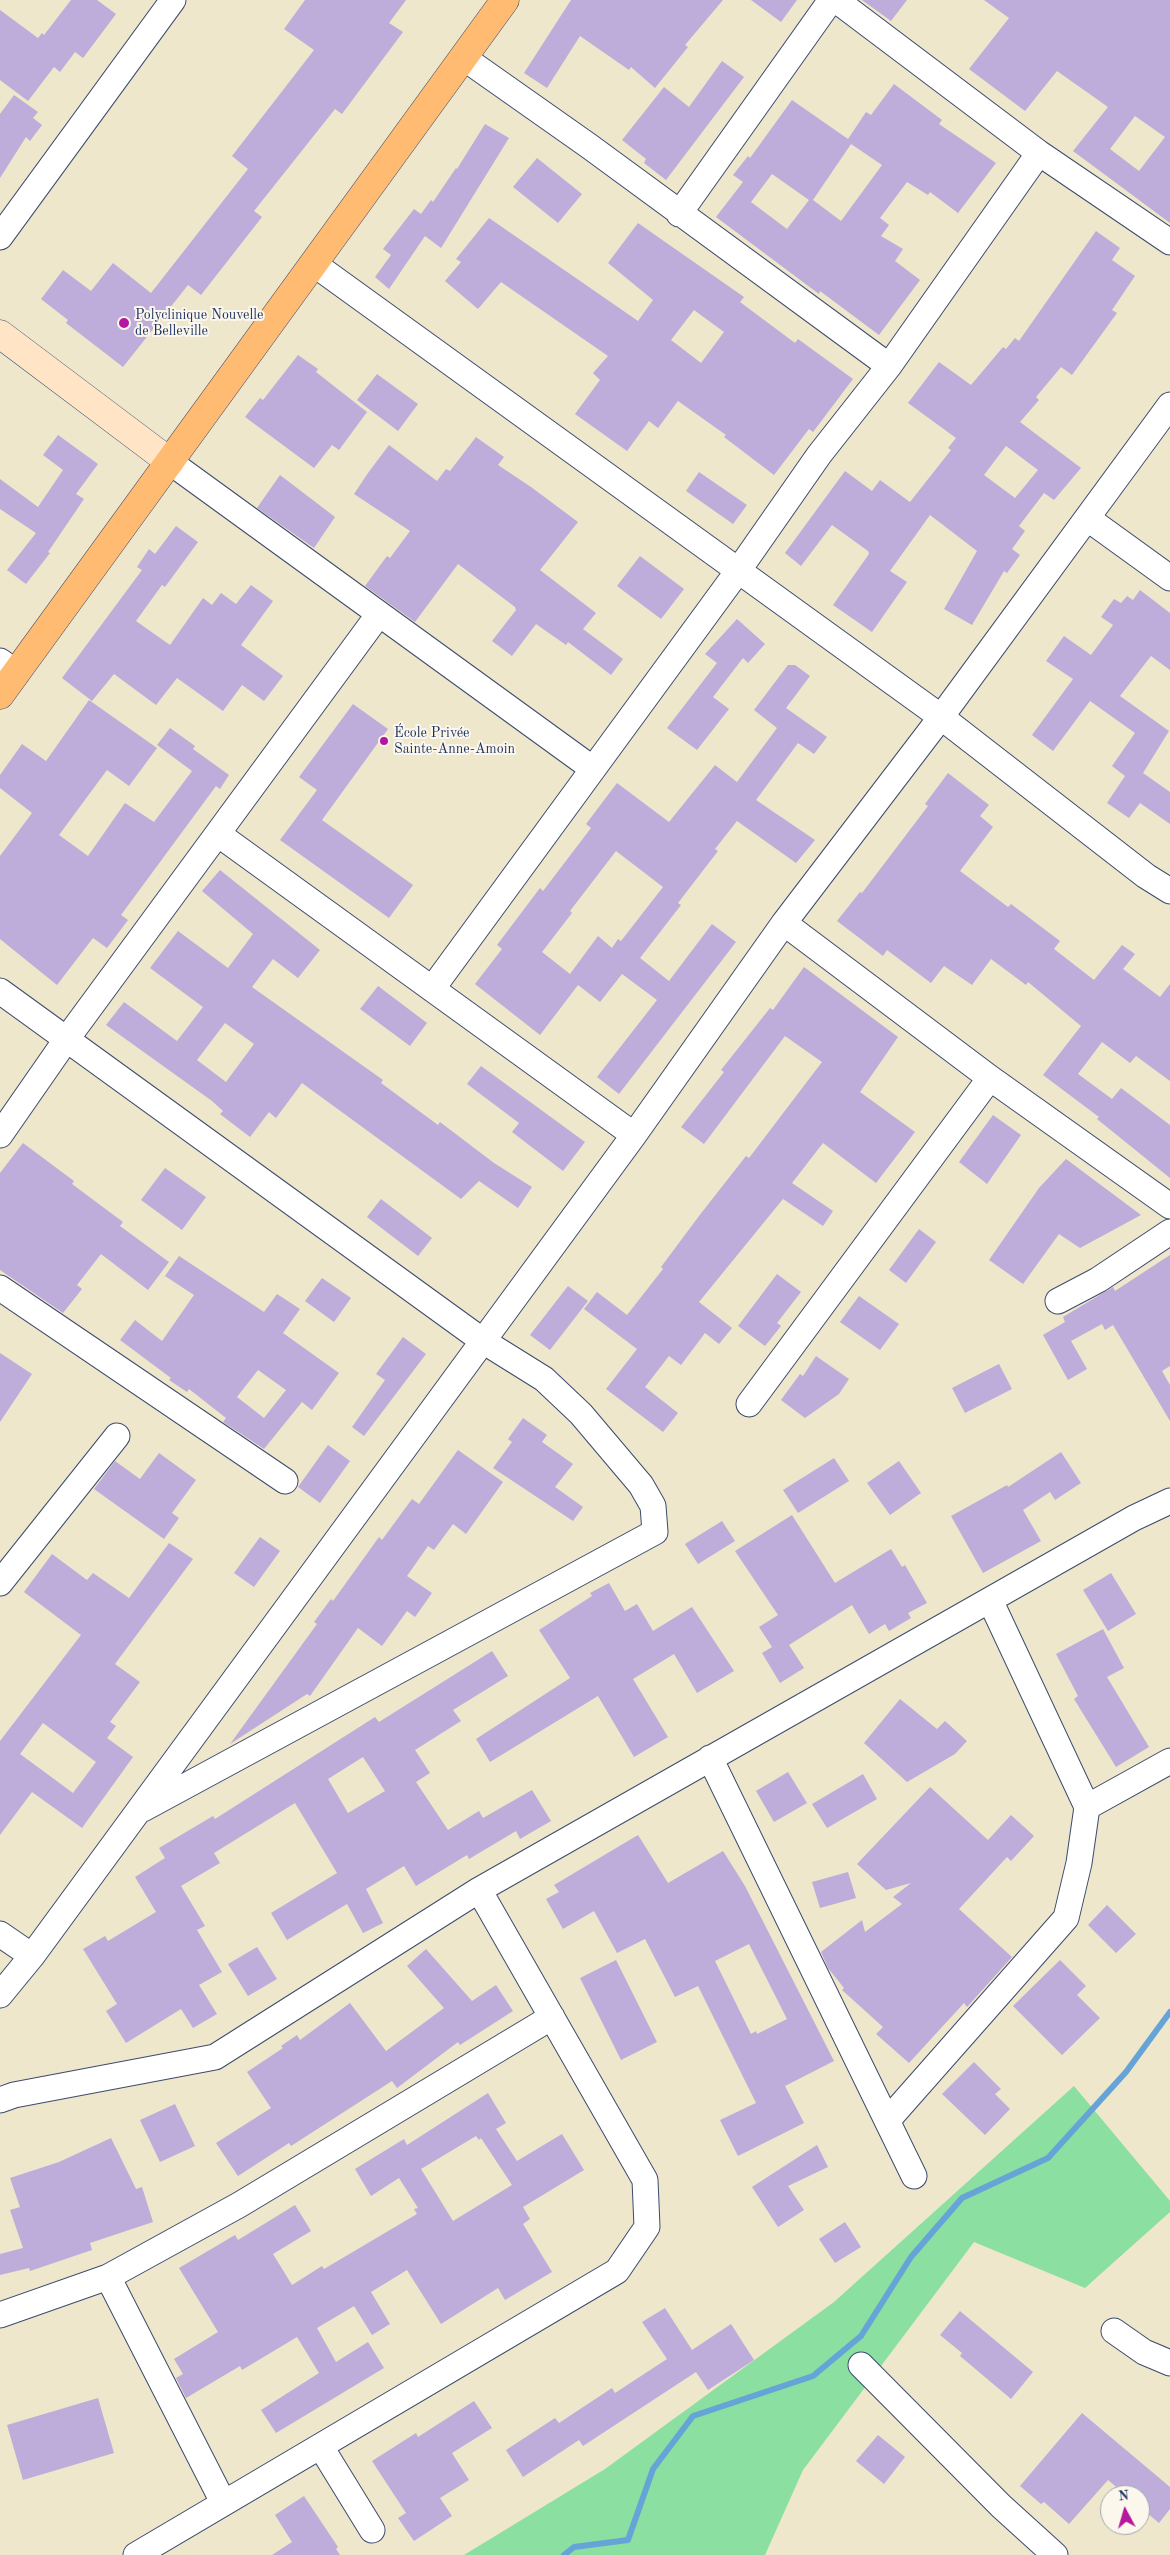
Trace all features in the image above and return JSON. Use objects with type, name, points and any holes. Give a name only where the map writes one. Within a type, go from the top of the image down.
[{"type":"main road","points":[[0,696],[8,667],[170,462],[505,0]]},
{"type":"street","points":[[0,237],[173,0]]},
{"type":"street","points":[[680,214],[831,0]]},
{"type":"street","points":[[836,0],[1039,152],[1170,242]]},
{"type":"street","points":[[464,58],[589,146],[889,366]]},
{"type":"street","points":[[432,989],[738,571],[819,456],[889,366],[1039,152]]},
{"type":"street","points":[[314,264],[941,718],[1146,876],[1170,891]]},
{"type":"street","points":[[0,334],[170,462],[593,768]]},
{"type":"street","points":[[0,1995],[32,1956],[634,1135],[784,923],[941,718],[1170,405]]},
{"type":"street","points":[[1087,518],[1170,578]]},
{"type":"street","points":[[0,1135],[66,1040],[379,614]]},
{"type":"street","points":[[218,834],[634,1135]]},
{"type":"street","points":[[784,923],[990,1078],[1170,1206]]},
{"type":"street","points":[[0,991],[483,1341],[544,1379],[581,1414],[641,1485],[653,1506],[655,1532],[138,1812]]},
{"type":"street","points":[[749,1404],[990,1078]]},
{"type":"street","points":[[1058,1301],[1098,1280],[1170,1232]]},
{"type":"street","points":[[0,1288],[285,1481]]},
{"type":"street","points":[[0,1583],[117,1436]]},
{"type":"street","points":[[0,2100],[14,2095],[215,2056],[479,1890],[1134,1518],[1170,1500]]},
{"type":"street","points":[[888,2121],[1066,1918],[1079,1863],[1087,1807],[990,1600]]},
{"type":"street","points":[[710,1758],[914,2176]]},
{"type":"street","points":[[1087,1807],[1170,1761]]},
{"type":"street","points":[[136,2555],[617,2271],[647,2227],[645,2180],[479,1890]]},
{"type":"street","points":[[0,1934],[32,1956]]},
{"type":"street","points":[[0,2316],[108,2277],[239,2205],[552,2017]]},
{"type":"street","points":[[108,2277],[223,2502]]},
{"type":"street","points":[[1114,2331],[1144,2352],[1170,2363]]},
{"type":"street","points":[[861,2365],[1002,2506],[1055,2555]]},
{"type":"street","points":[[321,2446],[372,2530]]},
{"type":"green space","points":[[1074,2086],[1170,2201],[1170,2212],[1085,2288],[974,2242],[803,2470],[765,2555],[464,2555],[605,2469],[834,2302]]},
{"type":"building","points":[[71,0],[97,0],[116,14],[83,58],[75,52],[60,72],[54,67],[28,101],[0,80],[0,10],[38,38],[42,33],[44,35]]},
{"type":"building","points":[[305,0],[406,0],[389,23],[403,32],[342,114],[335,109],[254,211],[262,217],[201,295],[188,285],[123,367],[66,323],[68,320],[41,299],[63,270],[91,291],[113,263],[151,293],[248,169],[232,156],[314,50],[284,29]]},
{"type":"building","points":[[571,0],[723,0],[685,45],[688,47],[655,88],[631,67],[629,70],[580,36],[547,88],[524,73]]},
{"type":"building","points":[[751,0],[797,0],[781,22]]},
{"type":"building","points":[[862,0],[907,0],[891,21]]},
{"type":"building","points":[[984,0],[1170,0],[1170,223],[1073,151],[1108,107],[1057,71],[1025,111],[969,69],[1009,18]],"holes":[[[1135,116],[1165,137],[1139,171],[1110,149]]]},
{"type":"building","points":[[722,61],[744,77],[666,180],[644,163],[646,159],[622,140],[664,87],[689,107]]},
{"type":"building","points":[[894,84],[942,120],[939,124],[996,163],[958,213],[930,192],[928,195],[907,182],[880,218],[889,225],[881,236],[903,249],[895,261],[920,280],[879,335],[820,291],[819,294],[716,217],[743,182],[733,175],[748,156],[750,158],[792,100],[848,139],[866,112],[871,115]],"holes":[[[851,144],[882,165],[841,221],[813,200]],[[772,174],[809,200],[787,229],[751,202]]]},
{"type":"building","points":[[14,95],[38,112],[33,118],[42,125],[30,141],[26,137],[0,178],[0,114]]},
{"type":"building","points":[[485,124],[509,138],[441,248],[425,236],[389,289],[375,277],[391,255],[383,249],[414,209],[421,214],[431,200],[433,202],[457,169]]},
{"type":"building","points":[[537,158],[582,194],[558,223],[513,187]]},
{"type":"building","points":[[489,218],[638,321],[653,300],[608,263],[638,223],[744,297],[740,302],[795,343],[798,339],[853,379],[813,432],[809,429],[774,475],[724,437],[726,435],[678,401],[658,428],[649,421],[627,451],[575,414],[600,380],[593,373],[608,356],[501,282],[478,309],[445,281],[461,262],[456,259]],"holes":[[[694,310],[724,332],[701,363],[671,340]]]},
{"type":"building","points":[[1096,231],[1120,248],[1112,260],[1135,276],[1112,310],[1117,313],[1072,375],[1061,367],[1036,397],[1039,400],[1020,422],[1081,468],[1054,500],[1044,493],[1019,526],[1025,531],[1012,549],[1020,555],[1007,573],[1004,571],[972,625],[944,609],[977,551],[930,515],[890,571],[907,582],[872,632],[833,605],[869,554],[868,551],[832,525],[801,566],[785,553],[845,471],[872,491],[880,480],[910,502],[951,450],[948,448],[956,438],[908,403],[939,362],[971,385],[1003,347],[1006,349],[1015,338],[1019,341]],"holes":[[[1006,446],[1038,470],[1015,498],[984,475]]]},
{"type":"building","points":[[298,355],[318,369],[316,372],[367,412],[339,450],[332,445],[314,468],[245,417],[260,398],[263,400]]},
{"type":"building","points":[[377,374],[418,404],[398,431],[357,400]]},
{"type":"building","points":[[58,435],[98,464],[76,494],[84,499],[48,552],[50,553],[26,584],[7,570],[36,533],[0,509],[0,479],[38,507],[63,470],[43,455]]},
{"type":"building","points":[[476,437],[504,457],[498,465],[578,522],[540,570],[596,613],[583,629],[623,659],[611,675],[568,642],[566,645],[536,624],[512,656],[492,641],[516,610],[515,607],[458,564],[415,622],[365,586],[387,556],[390,558],[410,531],[354,494],[368,473],[389,445],[437,481],[446,469],[450,471]]},
{"type":"building","points":[[699,472],[747,505],[733,524],[686,491]]},
{"type":"building","points":[[280,475],[335,517],[314,548],[257,508]]},
{"type":"building","points":[[176,526],[198,542],[165,587],[162,585],[136,621],[170,645],[203,598],[212,605],[221,593],[236,604],[251,585],[273,601],[241,645],[283,676],[264,701],[242,685],[223,711],[177,678],[156,705],[114,674],[92,701],[62,678],[142,570],[137,567],[149,549],[155,554]]},
{"type":"building","points":[[640,556],[684,589],[661,619],[617,586]]},
{"type":"building","points":[[1140,590],[1170,613],[1170,670],[1151,656],[1120,696],[1169,731],[1143,773],[1170,792],[1170,824],[1140,803],[1129,818],[1107,803],[1125,776],[1112,766],[1135,733],[1090,701],[1053,751],[1032,735],[1073,679],[1046,661],[1064,636],[1091,655],[1113,625],[1101,617],[1114,599],[1121,603],[1127,596],[1133,600]]},
{"type":"building","points":[[737,619],[765,644],[748,663],[743,658],[713,697],[729,709],[697,750],[667,728],[717,663],[705,654]]},
{"type":"building","points":[[788,665],[795,665],[810,676],[786,708],[827,737],[814,754],[798,743],[756,800],[815,840],[796,863],[737,821],[715,849],[718,851],[678,903],[681,905],[640,958],[669,981],[712,924],[736,942],[619,1094],[597,1077],[657,1000],[622,974],[600,1002],[578,985],[540,1035],[475,984],[502,949],[497,945],[540,888],[543,891],[591,828],[586,824],[617,783],[669,822],[715,765],[737,782],[777,728],[754,710]],"holes":[[[616,851],[663,887],[621,941],[618,939],[612,948],[598,936],[570,974],[542,952],[572,913],[570,911]]]},
{"type":"building","points":[[89,700],[157,748],[129,786],[107,770],[59,835],[88,856],[125,803],[154,822],[192,771],[157,745],[170,728],[195,746],[193,749],[229,775],[220,789],[216,786],[121,915],[128,920],[107,948],[93,938],[57,985],[0,939],[0,856],[32,813],[0,788],[0,775],[22,744],[46,761]]},
{"type":"building","points":[[353,704],[388,729],[322,820],[413,885],[389,918],[280,840],[317,790],[299,777]]},
{"type":"building","points":[[948,773],[989,805],[980,816],[993,827],[960,871],[1008,907],[1011,904],[1060,941],[1054,949],[1094,980],[1122,945],[1135,954],[1123,969],[1160,997],[1170,984],[1170,1081],[1136,1056],[1130,1063],[1102,1042],[1078,1074],[1112,1099],[1121,1088],[1170,1125],[1170,1178],[1097,1119],[1099,1117],[1043,1075],[1081,1026],[1028,982],[1026,985],[991,959],[972,985],[944,966],[931,983],[887,950],[883,956],[837,921],[860,892],[862,893],[928,806],[925,804]]},
{"type":"building","points":[[220,870],[320,950],[298,978],[273,959],[252,987],[383,1080],[381,1083],[438,1125],[440,1122],[494,1163],[532,1187],[518,1208],[479,1181],[461,1199],[302,1083],[276,1118],[269,1112],[250,1137],[220,1114],[223,1111],[212,1101],[106,1025],[124,1002],[177,1041],[203,1007],[150,968],[178,931],[228,968],[253,934],[202,891]],"holes":[[[225,1023],[254,1044],[226,1082],[197,1060]]]},
{"type":"building","points":[[804,967],[898,1037],[860,1092],[915,1132],[876,1183],[823,1143],[792,1183],[833,1211],[823,1226],[783,1199],[699,1302],[732,1328],[719,1344],[705,1333],[681,1365],[669,1356],[645,1387],[678,1413],[663,1432],[606,1389],[637,1349],[584,1309],[597,1292],[627,1315],[663,1269],[661,1267],[699,1216],[746,1156],[749,1158],[822,1062],[785,1036],[704,1144],[681,1127],[724,1072],[721,1070],[770,1008],[773,1010]]},
{"type":"building","points":[[378,986],[427,1023],[410,1046],[360,1009]]},
{"type":"building","points":[[481,1066],[585,1142],[563,1171],[512,1132],[519,1123],[467,1084]]},
{"type":"building","points":[[993,1115],[1021,1135],[987,1184],[959,1162]]},
{"type":"building","points":[[23,1143],[74,1181],[72,1184],[123,1222],[120,1226],[169,1262],[148,1290],[101,1254],[77,1285],[82,1289],[63,1313],[0,1270],[0,1173]]},
{"type":"building","points":[[1066,1159],[1141,1215],[1080,1248],[1059,1234],[1023,1284],[989,1260],[1039,1188]]},
{"type":"building","points":[[165,1168],[206,1197],[182,1230],[141,1200]]},
{"type":"building","points":[[381,1199],[432,1238],[418,1256],[367,1217]]},
{"type":"building","points":[[919,1229],[936,1242],[906,1283],[889,1270]]},
{"type":"building","points":[[1170,1255],[1170,1366],[1162,1371],[1170,1385],[1170,1421],[1113,1325],[1105,1330],[1102,1324],[1071,1341],[1087,1369],[1068,1380],[1043,1335],[1065,1322],[1063,1317],[1113,1287],[1115,1291]]},
{"type":"building","points":[[179,1256],[264,1312],[277,1294],[300,1309],[283,1333],[339,1373],[312,1410],[302,1402],[264,1449],[223,1422],[226,1418],[189,1389],[187,1392],[169,1380],[171,1378],[120,1340],[135,1320],[162,1341],[194,1295],[165,1276]],"holes":[[[258,1370],[286,1390],[264,1418],[237,1397]]]},
{"type":"building","points":[[777,1274],[801,1292],[777,1323],[781,1326],[765,1346],[738,1326]]},
{"type":"building","points":[[322,1278],[351,1298],[334,1322],[305,1301]]},
{"type":"building","points":[[568,1286],[588,1301],[550,1350],[530,1335]]},
{"type":"building","points":[[859,1296],[899,1324],[880,1350],[840,1322]]},
{"type":"building","points":[[403,1337],[426,1354],[364,1436],[352,1427],[385,1380],[376,1374]]},
{"type":"building","points":[[0,1353],[32,1374],[0,1422]]},
{"type":"building","points":[[816,1356],[849,1379],[839,1394],[805,1418],[781,1400],[800,1374],[803,1376]]},
{"type":"building","points":[[999,1364],[1012,1389],[965,1413],[952,1388]]},
{"type":"building","points":[[523,1418],[547,1435],[542,1442],[573,1464],[555,1487],[583,1507],[573,1521],[493,1468],[512,1442],[508,1439]]},
{"type":"building","points":[[328,1445],[350,1461],[320,1503],[298,1487]]},
{"type":"building","points":[[458,1450],[503,1482],[466,1534],[453,1524],[434,1550],[428,1546],[407,1576],[432,1593],[415,1617],[407,1611],[382,1646],[358,1628],[310,1696],[307,1694],[230,1744],[317,1624],[314,1622],[331,1599],[333,1601],[379,1537],[382,1540],[412,1499],[419,1504]]},
{"type":"building","points":[[1061,1452],[1081,1483],[1055,1500],[1050,1492],[1023,1510],[1041,1541],[983,1573],[951,1516],[1007,1485],[1008,1487]]},
{"type":"building","points":[[159,1453],[196,1480],[172,1513],[179,1518],[164,1539],[94,1489],[115,1461],[140,1479]]},
{"type":"building","points":[[834,1458],[849,1481],[798,1513],[783,1490]]},
{"type":"building","points":[[899,1461],[921,1493],[890,1515],[867,1483]]},
{"type":"building","points":[[792,1515],[835,1583],[891,1549],[902,1567],[905,1565],[927,1603],[908,1613],[911,1618],[889,1631],[885,1624],[869,1634],[852,1605],[789,1645],[804,1668],[780,1683],[762,1653],[772,1647],[759,1627],[778,1615],[735,1551]]},
{"type":"building","points":[[722,1521],[735,1541],[698,1564],[685,1544]]},
{"type":"building","points":[[260,1537],[280,1551],[254,1587],[234,1573]]},
{"type":"building","points":[[169,1543],[193,1559],[115,1664],[140,1682],[110,1722],[116,1726],[107,1738],[133,1757],[82,1828],[32,1792],[0,1835],[0,1741],[81,1635],[24,1592],[52,1554],[87,1580],[93,1573],[129,1598]],"holes":[[[43,1723],[96,1762],[73,1793],[20,1754]]]},
{"type":"building","points":[[1111,1573],[1136,1614],[1108,1631],[1083,1590]]},
{"type":"building","points":[[609,1583],[625,1611],[637,1604],[653,1631],[692,1607],[734,1671],[697,1693],[674,1654],[633,1679],[668,1737],[634,1757],[598,1696],[490,1762],[476,1739],[570,1678],[539,1630],[592,1596],[590,1593]]},
{"type":"building","points":[[1103,1629],[1124,1668],[1107,1677],[1149,1747],[1116,1767],[1074,1699],[1078,1696],[1056,1654]]},
{"type":"building","points":[[492,1651],[508,1676],[453,1710],[461,1721],[415,1750],[430,1773],[416,1782],[448,1830],[479,1811],[483,1818],[532,1790],[551,1821],[520,1839],[516,1831],[469,1859],[467,1855],[416,1886],[404,1866],[366,1889],[383,1923],[363,1933],[347,1904],[287,1940],[271,1913],[337,1873],[295,1803],[214,1853],[220,1863],[181,1886],[205,1926],[197,1930],[222,1972],[199,1985],[217,2014],[193,2028],[181,2009],[126,2043],[106,2011],[117,2004],[83,1949],[105,1936],[108,1941],[156,1912],[135,1877],[165,1858],[159,1848],[213,1816],[215,1819],[375,1717],[379,1722]],"holes":[[[363,1757],[385,1791],[348,1813],[328,1779]]]},
{"type":"building","points":[[900,1699],[937,1729],[945,1721],[967,1741],[955,1754],[907,1782],[864,1743]]},
{"type":"building","points":[[788,1772],[807,1803],[774,1822],[756,1791]]},
{"type":"building","points":[[863,1774],[877,1799],[827,1828],[812,1804]]},
{"type":"building","points":[[930,1787],[988,1840],[1011,1815],[1034,1836],[1011,1861],[1007,1857],[959,1909],[1012,1957],[967,2007],[964,2003],[909,2063],[876,2034],[883,2027],[842,1990],[844,1988],[828,1968],[821,1952],[862,1920],[865,1932],[902,1904],[893,1897],[911,1883],[886,1890],[857,1864]]},
{"type":"building","points":[[638,1835],[668,1883],[723,1851],[745,1886],[834,2061],[785,2086],[804,2123],[738,2156],[720,2120],[756,2103],[698,1986],[675,1997],[645,1939],[617,1953],[594,1911],[563,1929],[546,1899],[559,1892],[554,1885]],"holes":[[[749,1944],[787,2019],[757,2034],[756,2031],[751,2034],[715,1961]]]},
{"type":"building","points":[[848,1872],[856,1898],[820,1908],[812,1882]]},
{"type":"building","points":[[1107,1905],[1136,1934],[1116,1953],[1088,1925]]},
{"type":"building","points":[[257,1947],[277,1979],[248,1996],[228,1964]]},
{"type":"building","points":[[426,1949],[472,2001],[496,1985],[513,2011],[460,2045],[458,2042],[397,2088],[392,2081],[291,2146],[289,2143],[238,2176],[216,2143],[271,2108],[247,2072],[283,2048],[281,2046],[297,2035],[300,2040],[350,2003],[386,2051],[444,2008],[407,1966]]},
{"type":"building","points":[[616,1960],[657,2042],[621,2060],[580,1978]]},
{"type":"building","points":[[1060,1960],[1086,1986],[1077,1995],[1100,2018],[1062,2055],[1013,2006]]},
{"type":"building","points":[[974,2062],[1001,2089],[995,2094],[1010,2109],[985,2135],[942,2094]]},
{"type":"building","points":[[488,2093],[506,2123],[496,2129],[517,2161],[562,2134],[584,2170],[523,2207],[530,2219],[523,2224],[552,2272],[505,2300],[498,2288],[441,2324],[407,2270],[371,2292],[390,2324],[372,2335],[354,2306],[317,2328],[336,2362],[368,2342],[384,2368],[276,2433],[261,2410],[319,2373],[297,2337],[242,2370],[240,2366],[186,2398],[176,2378],[183,2374],[174,2359],[218,2332],[179,2268],[235,2235],[238,2240],[295,2205],[311,2231],[273,2254],[292,2285],[322,2266],[324,2269],[417,2214],[414,2209],[418,2208],[399,2178],[371,2196],[355,2169],[404,2139],[407,2145]],"holes":[[[476,2136],[479,2140],[481,2138],[512,2185],[453,2221],[421,2169]]]},
{"type":"building","points":[[175,2104],[195,2146],[160,2162],[140,2120]]},
{"type":"building","points":[[111,2138],[136,2189],[142,2187],[153,2222],[90,2243],[92,2250],[30,2271],[29,2268],[0,2275],[0,2254],[23,2248],[10,2210],[20,2207],[10,2178],[59,2162]]},
{"type":"building","points":[[817,2145],[828,2167],[788,2186],[804,2210],[778,2227],[752,2187]]},
{"type":"building","points":[[845,2222],[861,2247],[835,2263],[819,2239]]},
{"type":"building","points":[[665,2308],[692,2350],[731,2324],[754,2360],[708,2390],[696,2372],[583,2446],[579,2440],[523,2477],[506,2450],[555,2418],[559,2423],[612,2388],[615,2393],[667,2359],[642,2322]]},
{"type":"building","points":[[960,2311],[1033,2372],[1011,2399],[960,2356],[962,2353],[940,2335]]},
{"type":"building","points":[[98,2398],[114,2453],[23,2480],[7,2425]]},
{"type":"building","points":[[474,2401],[492,2428],[452,2453],[469,2480],[440,2498],[452,2516],[414,2541],[398,2518],[406,2513],[372,2461],[416,2433],[418,2437]]},
{"type":"building","points":[[1082,2413],[1170,2487],[1170,2509],[1159,2523],[1150,2515],[1150,2485],[1114,2485],[1108,2480],[1104,2485],[1100,2485],[1100,2489],[1069,2524],[1044,2502],[1041,2504],[1020,2486]]},
{"type":"building","points":[[878,2435],[905,2457],[884,2484],[856,2461]]},
{"type":"building","points":[[304,2496],[338,2547],[336,2549],[340,2555],[272,2555],[292,2542],[275,2515]]},
{"type":"waterway","points":[[564,2555],[574,2547],[628,2540],[653,2469],[693,2416],[813,2376],[861,2336],[911,2257],[962,2198],[1048,2158],[1126,2072],[1170,2012]]},
{"type":"place","name":"Polyclinique Nouvelle de Belleville","points":[[124,323]]},
{"type":"place","name":"École Privée Sainte-Anne-Amoin","points":[[384,741]]}]
